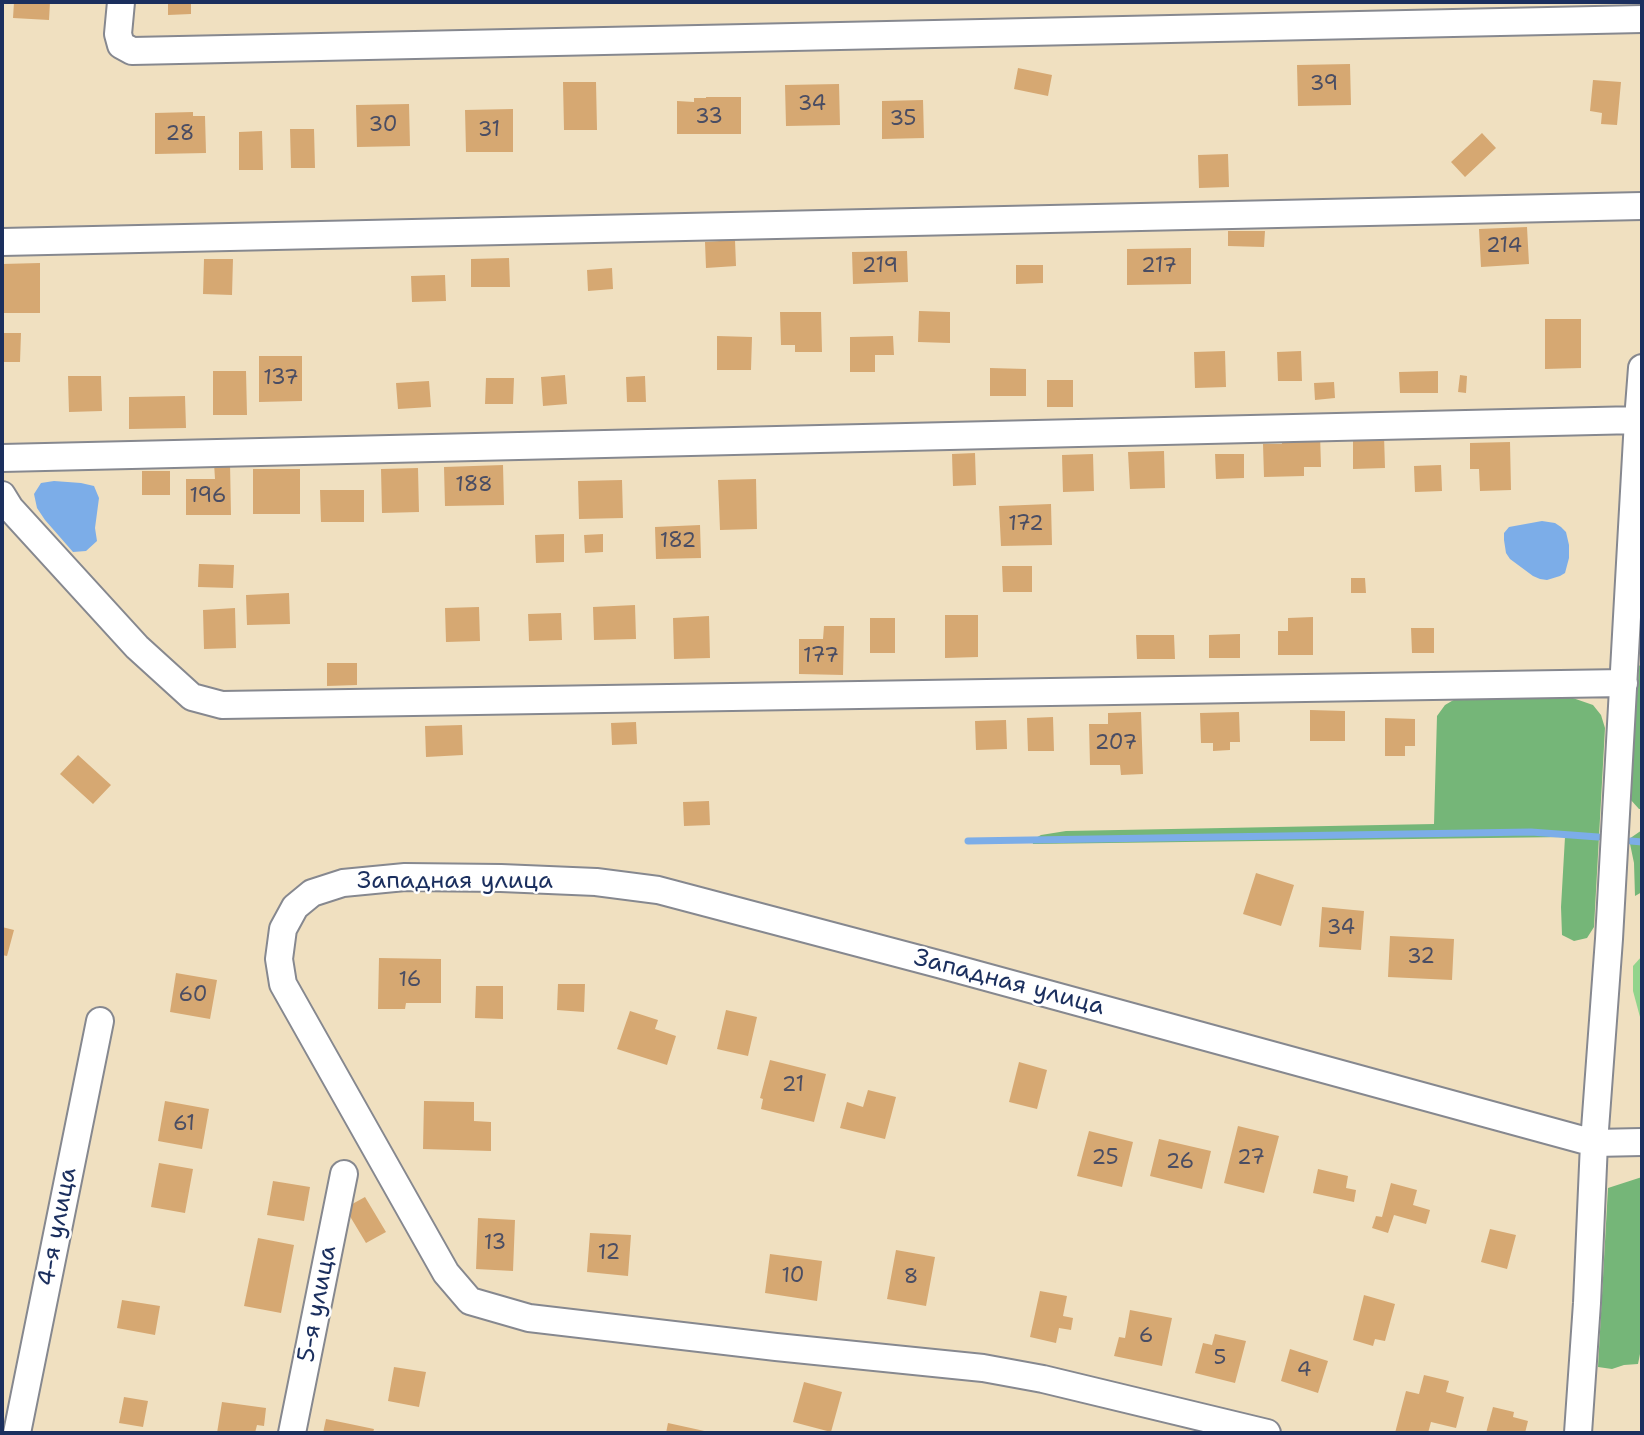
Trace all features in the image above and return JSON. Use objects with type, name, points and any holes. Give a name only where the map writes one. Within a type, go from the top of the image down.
[{"type":"street","points":[[121,2],[118,34],[121,45],[132,51],[1642,19]]},
{"type":"street","points":[[2,242],[1642,206]]},
{"type":"street","points":[[1578,1433],[1642,368]]},
{"type":"street","points":[[2,457],[1638,420]]},
{"type":"street","points":[[2,495],[10,508],[137,647],[192,697],[222,705],[1624,683]]},
{"type":"street","name":"Западная улица","points":[[1267,1433],[1043,1379],[983,1368],[529,1318],[470,1301],[446,1273],[283,984],[279,959],[283,929],[295,907],[312,893],[342,883],[405,877],[502,878],[596,882],[658,890],[1594,1143],[1642,1142]]},
{"type":"street","name":"4-я улица","points":[[17,1433],[100,1021]]},
{"type":"street","name":"5-я улица","points":[[292,1433],[344,1174]]},
{"type":"green space","points":[[1642,663],[1642,809],[1639,809],[1630,799],[1639,666]]},
{"type":"green space","points":[[1567,696],[1593,705],[1601,715],[1605,728],[1594,927],[1587,938],[1574,941],[1562,935],[1565,837],[1033,844],[1032,840],[1041,835],[1066,831],[1434,824],[1437,716],[1445,705],[1457,698]]},
{"type":"green space","points":[[1642,830],[1642,892],[1635,896],[1634,863],[1629,839]]},
{"type":"green space","points":[[1642,956],[1640,1017],[1633,991],[1633,966]]},
{"type":"green space","points":[[1642,1177],[1642,1287],[1638,1364],[1612,1369],[1598,1367],[1608,1188]]},
{"type":"water","points":[[54,481],[94,486],[99,498],[95,528],[97,541],[86,551],[73,552],[37,508],[34,494],[41,483]]},
{"type":"water","points":[[1542,521],[1561,527],[1566,532],[1569,545],[1565,573],[1547,580],[1533,576],[1510,559],[1504,540],[1504,533],[1509,527]]},
{"type":"building","points":[[14,2],[50,2],[49,20],[13,18]]},
{"type":"building","points":[[168,2],[191,2],[191,14],[168,15]]},
{"type":"building","points":[[1350,64],[1351,105],[1298,106],[1297,65]]},
{"type":"building","points":[[1018,68],[1052,75],[1048,96],[1014,89]]},
{"type":"building","points":[[1593,80],[1621,82],[1617,125],[1601,124],[1602,113],[1590,111]]},
{"type":"building","points":[[563,82],[596,82],[597,130],[564,130]]},
{"type":"building","points":[[839,84],[840,125],[786,126],[785,85]]},
{"type":"building","points":[[741,97],[741,134],[677,134],[677,101],[694,102],[694,98]]},
{"type":"building","points":[[923,100],[924,138],[882,139],[882,101]]},
{"type":"building","points":[[409,104],[410,146],[357,147],[356,105]]},
{"type":"building","points":[[513,109],[513,152],[466,152],[465,110]]},
{"type":"building","points":[[193,112],[193,116],[205,116],[206,153],[155,154],[155,113]]},
{"type":"building","points":[[290,129],[314,129],[315,168],[291,168]]},
{"type":"building","points":[[262,131],[263,170],[239,170],[239,132]]},
{"type":"building","points":[[1482,133],[1496,148],[1465,177],[1451,162]]},
{"type":"building","points":[[1228,154],[1229,187],[1199,188],[1198,155]]},
{"type":"building","points":[[1527,227],[1529,264],[1481,267],[1479,229]]},
{"type":"building","points":[[1228,231],[1265,231],[1264,247],[1228,246]]},
{"type":"building","points":[[735,240],[736,266],[706,268],[705,242]]},
{"type":"building","points":[[1191,248],[1191,284],[1127,285],[1127,249]]},
{"type":"building","points":[[907,251],[908,282],[853,284],[852,252]]},
{"type":"building","points":[[509,258],[510,287],[471,287],[471,259]]},
{"type":"building","points":[[204,259],[233,259],[232,295],[203,294]]},
{"type":"building","points":[[40,263],[40,313],[2,313],[2,264]]},
{"type":"building","points":[[1016,265],[1043,265],[1043,283],[1016,284]]},
{"type":"building","points":[[612,268],[613,289],[588,291],[587,270]]},
{"type":"building","points":[[445,275],[446,301],[412,302],[411,276]]},
{"type":"building","points":[[919,311],[950,312],[950,343],[918,342]]},
{"type":"building","points":[[780,312],[821,312],[822,352],[795,352],[795,345],[781,345]]},
{"type":"building","points":[[1545,319],[1581,319],[1581,368],[1545,369]]},
{"type":"building","points":[[2,333],[21,333],[20,362],[2,362]]},
{"type":"building","points":[[717,336],[752,337],[751,370],[717,370]]},
{"type":"building","points":[[893,336],[894,355],[875,355],[875,372],[850,372],[850,337]]},
{"type":"building","points":[[1225,351],[1226,387],[1195,388],[1194,352]]},
{"type":"building","points":[[1301,351],[1302,381],[1278,381],[1277,352]]},
{"type":"building","points":[[259,356],[302,356],[302,401],[259,402]]},
{"type":"building","points":[[990,368],[1026,369],[1026,396],[990,396]]},
{"type":"building","points":[[213,371],[246,371],[247,415],[213,415]]},
{"type":"building","points":[[1438,371],[1438,393],[1400,393],[1399,372]]},
{"type":"building","points":[[565,375],[567,404],[543,406],[541,377]]},
{"type":"building","points":[[1460,375],[1467,376],[1466,393],[1458,392]]},
{"type":"building","points":[[68,376],[101,376],[102,411],[69,412]]},
{"type":"building","points":[[645,376],[646,402],[627,402],[626,377]]},
{"type":"building","points":[[486,378],[514,378],[513,404],[485,404]]},
{"type":"building","points":[[1047,380],[1073,380],[1073,407],[1047,407]]},
{"type":"building","points":[[429,381],[431,407],[398,409],[396,383]]},
{"type":"building","points":[[1334,382],[1335,398],[1315,400],[1314,383]]},
{"type":"building","points":[[185,396],[186,428],[129,429],[129,397]]},
{"type":"building","points":[[1320,434],[1321,467],[1304,467],[1304,476],[1264,477],[1263,444],[1282,444],[1281,435]]},
{"type":"building","points":[[1384,435],[1385,468],[1353,469],[1353,436]]},
{"type":"building","points":[[1510,442],[1511,490],[1480,491],[1479,469],[1470,469],[1470,443]]},
{"type":"building","points":[[1164,451],[1165,488],[1130,489],[1128,452]]},
{"type":"building","points":[[975,453],[976,485],[953,486],[952,454]]},
{"type":"building","points":[[1093,454],[1094,491],[1063,492],[1062,455]]},
{"type":"building","points":[[1215,454],[1244,454],[1244,478],[1216,479]]},
{"type":"building","points":[[214,463],[230,463],[231,515],[186,515],[186,479],[215,479]]},
{"type":"building","points":[[503,465],[504,505],[445,506],[444,467]]},
{"type":"building","points":[[1441,465],[1442,491],[1415,492],[1414,466]]},
{"type":"building","points":[[418,468],[419,512],[382,513],[381,469]]},
{"type":"building","points":[[253,469],[300,469],[300,514],[253,514]]},
{"type":"building","points":[[142,471],[170,471],[170,495],[142,495]]},
{"type":"building","points":[[756,479],[757,529],[720,530],[718,480]]},
{"type":"building","points":[[622,480],[623,518],[579,519],[578,481]]},
{"type":"building","points":[[320,490],[364,490],[364,522],[321,522]]},
{"type":"building","points":[[1051,504],[1052,545],[1001,546],[999,506]]},
{"type":"building","points":[[700,525],[701,558],[656,559],[655,527]]},
{"type":"building","points":[[564,534],[564,562],[536,563],[535,535]]},
{"type":"building","points":[[603,534],[603,552],[585,553],[584,535]]},
{"type":"building","points":[[199,564],[234,565],[233,588],[198,587]]},
{"type":"building","points":[[1002,566],[1032,566],[1032,592],[1003,592]]},
{"type":"building","points":[[1351,578],[1365,578],[1366,593],[1351,593]]},
{"type":"building","points":[[289,593],[290,624],[247,625],[246,595]]},
{"type":"building","points":[[635,605],[636,639],[594,640],[593,607]]},
{"type":"building","points":[[479,607],[480,641],[446,642],[445,608]]},
{"type":"building","points":[[235,608],[236,648],[204,649],[203,610]]},
{"type":"building","points":[[561,613],[562,640],[529,641],[528,614]]},
{"type":"building","points":[[945,615],[978,615],[978,657],[945,658]]},
{"type":"building","points":[[709,616],[710,658],[674,659],[673,618]]},
{"type":"building","points":[[1313,617],[1313,655],[1278,655],[1278,631],[1288,631],[1288,618]]},
{"type":"building","points":[[870,618],[895,618],[895,653],[870,653]]},
{"type":"building","points":[[824,626],[844,626],[843,675],[799,674],[799,639],[823,639]]},
{"type":"building","points":[[1411,628],[1434,628],[1434,653],[1412,653]]},
{"type":"building","points":[[1240,634],[1240,658],[1209,658],[1209,635]]},
{"type":"building","points":[[1136,635],[1174,635],[1175,659],[1137,659]]},
{"type":"building","points":[[327,663],[357,663],[357,685],[327,686]]},
{"type":"building","points":[[1310,710],[1345,711],[1345,741],[1310,741]]},
{"type":"building","points":[[1141,712],[1143,774],[1121,775],[1120,765],[1090,765],[1089,724],[1108,724],[1108,713]]},
{"type":"building","points":[[1239,712],[1240,742],[1230,742],[1230,750],[1213,751],[1213,743],[1201,743],[1200,713]]},
{"type":"building","points":[[1053,717],[1054,751],[1028,751],[1027,718]]},
{"type":"building","points":[[1385,718],[1415,719],[1415,746],[1405,746],[1405,756],[1385,756]]},
{"type":"building","points":[[1006,720],[1007,749],[976,750],[975,721]]},
{"type":"building","points":[[636,722],[637,744],[612,745],[611,723]]},
{"type":"building","points":[[462,725],[463,755],[426,757],[425,726]]},
{"type":"building","points":[[78,755],[111,785],[93,804],[60,774]]},
{"type":"building","points":[[709,801],[710,825],[684,826],[683,802]]},
{"type":"building","points":[[1256,873],[1294,885],[1281,926],[1243,914]]},
{"type":"building","points":[[1322,907],[1364,911],[1361,950],[1319,947]]},
{"type":"building","points":[[2,927],[14,930],[7,956],[2,955]]},
{"type":"building","points":[[1390,936],[1454,939],[1452,980],[1388,977]]},
{"type":"building","points":[[379,958],[441,959],[441,1003],[406,1003],[405,1009],[378,1009]]},
{"type":"building","points":[[176,973],[217,980],[210,1019],[170,1012]]},
{"type":"building","points":[[558,984],[585,984],[584,1012],[557,1010]]},
{"type":"building","points":[[476,986],[503,986],[503,1019],[475,1018]]},
{"type":"building","points":[[726,1010],[757,1017],[748,1056],[717,1049]]},
{"type":"building","points":[[630,1011],[658,1020],[655,1029],[676,1036],[667,1065],[617,1049]]},
{"type":"building","points":[[770,1060],[826,1074],[814,1122],[761,1109],[763,1099],[760,1098]]},
{"type":"building","points":[[1019,1062],[1047,1070],[1037,1109],[1009,1102]]},
{"type":"building","points":[[868,1090],[896,1097],[885,1139],[840,1128],[847,1102],[863,1107]]},
{"type":"building","points":[[165,1101],[209,1109],[202,1149],[158,1141]]},
{"type":"building","points":[[424,1101],[474,1102],[474,1121],[491,1122],[491,1151],[423,1149]]},
{"type":"building","points":[[1238,1126],[1279,1136],[1264,1193],[1224,1183]]},
{"type":"building","points":[[1089,1131],[1133,1142],[1122,1187],[1077,1176]]},
{"type":"building","points":[[1159,1139],[1211,1151],[1202,1189],[1150,1176]]},
{"type":"building","points":[[159,1163],[193,1169],[185,1213],[151,1207]]},
{"type":"building","points":[[1318,1169],[1348,1176],[1346,1188],[1356,1190],[1354,1202],[1313,1193]]},
{"type":"building","points":[[273,1181],[310,1187],[304,1221],[267,1215]]},
{"type":"building","points":[[1391,1183],[1417,1190],[1413,1205],[1430,1210],[1426,1224],[1394,1215],[1388,1233],[1372,1228],[1376,1216],[1382,1217]]},
{"type":"building","points":[[365,1197],[386,1232],[366,1243],[345,1208]]},
{"type":"building","points":[[478,1218],[515,1220],[513,1271],[476,1269]]},
{"type":"building","points":[[1490,1229],[1516,1235],[1507,1269],[1481,1262]]},
{"type":"building","points":[[590,1233],[631,1235],[628,1276],[587,1272]]},
{"type":"building","points":[[258,1238],[294,1245],[281,1313],[244,1306]]},
{"type":"building","points":[[896,1250],[935,1257],[926,1306],[887,1299]]},
{"type":"building","points":[[770,1254],[822,1261],[817,1301],[765,1293]]},
{"type":"building","points":[[1040,1291],[1067,1296],[1063,1316],[1073,1318],[1071,1330],[1059,1328],[1056,1343],[1030,1337]]},
{"type":"building","points":[[1364,1295],[1395,1304],[1385,1341],[1375,1339],[1373,1346],[1353,1340]]},
{"type":"building","points":[[122,1300],[160,1306],[155,1335],[117,1328]]},
{"type":"building","points":[[1130,1310],[1172,1318],[1162,1366],[1114,1356],[1119,1337],[1125,1338]]},
{"type":"building","points":[[1215,1334],[1246,1341],[1235,1383],[1195,1373],[1203,1343],[1212,1345]]},
{"type":"building","points":[[1290,1349],[1328,1361],[1318,1393],[1281,1381]]},
{"type":"building","points":[[394,1367],[426,1372],[419,1407],[388,1401]]},
{"type":"building","points":[[1424,1375],[1449,1381],[1446,1392],[1464,1397],[1456,1428],[1431,1422],[1428,1433],[1395,1433],[1406,1391],[1419,1394]]},
{"type":"building","points":[[804,1382],[842,1392],[831,1432],[793,1422]]},
{"type":"building","points":[[124,1397],[148,1401],[143,1427],[119,1423]]},
{"type":"building","points":[[222,1402],[266,1408],[264,1426],[257,1425],[255,1433],[217,1433]]},
{"type":"building","points":[[1493,1407],[1514,1412],[1513,1417],[1528,1421],[1525,1433],[1486,1433]]},
{"type":"building","points":[[326,1419],[374,1429],[373,1433],[323,1433]]},
{"type":"building","points":[[668,1423],[709,1432],[709,1433],[666,1433]]},
{"type":"waterway","points":[[968,841],[1531,832],[1598,837]]},
{"type":"waterway","points":[[1631,841],[1642,842]]}]
